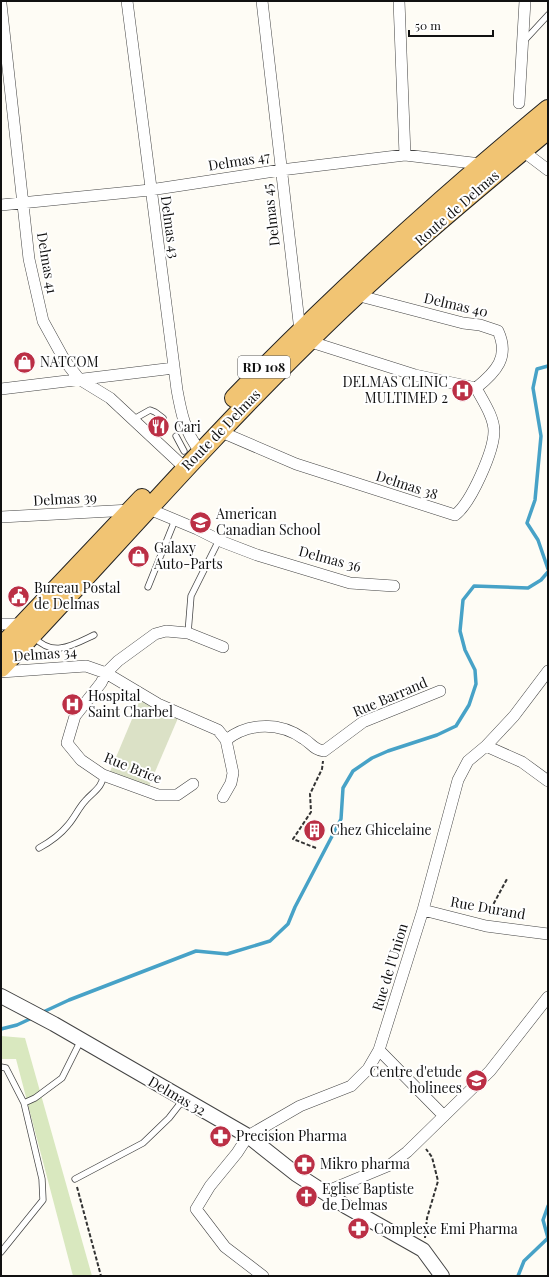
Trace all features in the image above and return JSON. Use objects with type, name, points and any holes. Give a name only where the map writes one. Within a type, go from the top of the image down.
[{"type":"main road","name":"Route de Delmas","points":[[1,668],[27,630],[130,511],[185,451],[481,164],[548,109]]},
{"type":"main road","name":"Route de Delmas","points":[[1,647],[27,630],[149,509],[185,451],[219,431],[304,336],[356,295],[548,130]]},
{"type":"street","name":"Delmas 43","points":[[127,1],[150,190],[181,411],[185,451]]},
{"type":"street","name":"Delmas 45","points":[[262,1],[281,170],[304,336]]},
{"type":"street","points":[[399,1],[405,155]]},
{"type":"street","points":[[519,102],[525,1]]},
{"type":"street","name":"Delmas 41","points":[[1,4],[29,259],[43,321],[66,361],[79,379],[110,398],[134,419],[185,451]]},
{"type":"street","points":[[523,151],[548,170]]},
{"type":"street","name":"Delmas 47","points":[[1,205],[150,190],[281,170],[405,155],[481,164]]},
{"type":"street","name":"Delmas 40","points":[[356,295],[463,323],[480,325],[498,331],[503,341],[503,354],[492,375],[476,388]]},
{"type":"street","points":[[304,336],[415,375],[476,388]]},
{"type":"street","points":[[1,389],[174,368]]},
{"type":"street","name":"Delmas 38","points":[[219,431],[296,464],[441,512],[455,515],[460,512],[472,492],[492,448],[494,430],[489,413],[476,388]]},
{"type":"street","name":"Delmas 39","points":[[1,517],[149,509]]},
{"type":"street","name":"Delmas 36","points":[[149,509],[257,555],[350,583],[394,586]]},
{"type":"street","points":[[1,624],[27,630]]},
{"type":"street","name":"Rue Brice","points":[[193,784],[177,795],[158,795],[103,775],[81,760],[67,743],[75,716],[101,683],[106,672],[118,661],[155,634],[166,631],[188,633],[222,647]]},
{"type":"street","name":"Delmas 34","points":[[1,672],[86,666],[106,672],[158,704],[218,730],[226,740]]},
{"type":"street","name":"Rue de l'Union","points":[[248,1136],[300,1106],[350,1086],[368,1069],[379,1050],[423,910],[458,780],[468,761],[486,746],[514,716],[548,671]]},
{"type":"street","name":"Rue Barrand","points":[[319,750],[324,751],[363,722],[440,691]]},
{"type":"street","points":[[223,797],[231,783],[233,773],[226,740],[245,728],[259,726],[272,727],[296,734],[319,750]]},
{"type":"street","points":[[486,746],[522,762],[548,781]]},
{"type":"street","name":"Rue Durand","points":[[423,910],[486,926],[548,934]]},
{"type":"street","name":"Delmas 32","points":[[1,996],[54,1024],[248,1136],[271,1156],[347,1208],[423,1250],[442,1276]]},
{"type":"street","points":[[325,1192],[390,1165],[420,1140],[490,1071],[540,1010],[548,997]]},
{"type":"street","points":[[379,1050],[444,1116]]},
{"type":"street","points":[[248,1136],[237,1153],[210,1186],[196,1209],[225,1246],[263,1276]]},
{"type":"lane","points":[[522,42],[548,15]]},
{"type":"lane","points":[[134,419],[150,410],[163,418]]},
{"type":"lane","points":[[148,587],[176,520]]},
{"type":"lane","points":[[188,633],[191,596],[219,540]]},
{"type":"lane","points":[[27,630],[40,644],[54,649],[69,647],[94,635]]},
{"type":"lane","points":[[39,848],[54,840],[68,826],[85,801],[103,781],[103,775]]},
{"type":"lane","points":[[24,1103],[36,1098],[62,1078],[81,1040]]},
{"type":"lane","points":[[1,1067],[6,1068],[24,1103],[42,1179],[43,1200],[1,1252]]},
{"type":"lane","points":[[75,1178],[143,1143],[169,1118],[183,1099]]},
{"type":"path","points":[[316,848],[293,839],[311,812],[310,794],[323,759],[319,750]]},
{"type":"path","points":[[486,926],[494,903],[507,879]]},
{"type":"path","points":[[420,1140],[432,1157],[438,1181],[427,1218],[423,1250]]},
{"type":"path","points":[[75,1178],[101,1276]]},
{"type":"green space","points":[[140,700],[178,718],[149,786],[109,774]]},
{"type":"green space","points":[[1,1036],[25,1038],[92,1276],[73,1276],[16,1059],[1,1059]]},
{"type":"waterway","points":[[548,366],[537,369],[533,388],[541,436],[535,500],[527,523],[538,540],[548,569]]},
{"type":"waterway","points":[[41,1013],[69,1000],[196,951],[227,954],[270,941],[288,924],[295,907],[341,819],[343,788],[353,771],[372,758],[388,751],[437,735],[456,726],[469,705],[476,684],[475,670],[465,650],[460,631],[463,600],[474,586],[528,588],[541,580],[548,572]]},
{"type":"waterway","points":[[1,1029],[17,1025],[32,1018]]},
{"type":"waterway","points":[[518,1276],[524,1261],[548,1238],[543,1220],[548,1206]]},
{"type":"place","name":"NATCOM","points":[[24,362]]},
{"type":"place","name":"DELMAS CLINIC MULTIMED 2","points":[[463,390]]},
{"type":"place","name":"Cari","points":[[159,427]]},
{"type":"place","name":"American Canadian School","points":[[201,522]]},
{"type":"place","name":"Galaxy Auto-Parts","points":[[138,556]]},
{"type":"place","name":"Bureau Postal de Delmas","points":[[18,596]]},
{"type":"place","name":"Hospital Saint Charbel","points":[[73,704]]},
{"type":"place","name":"Chez Ghicelaine","points":[[315,830]]},
{"type":"place","name":"Centre d'etude holinees","points":[[477,1080]]},
{"type":"place","name":"Precision Pharma","points":[[220,1136]]},
{"type":"place","name":"Mikro pharma","points":[[305,1164]]},
{"type":"place","name":"Eglise Baptiste de Delmas","points":[[306,1197]]},
{"type":"place","name":"Complexe Emi Pharma","points":[[359,1229]]}]
